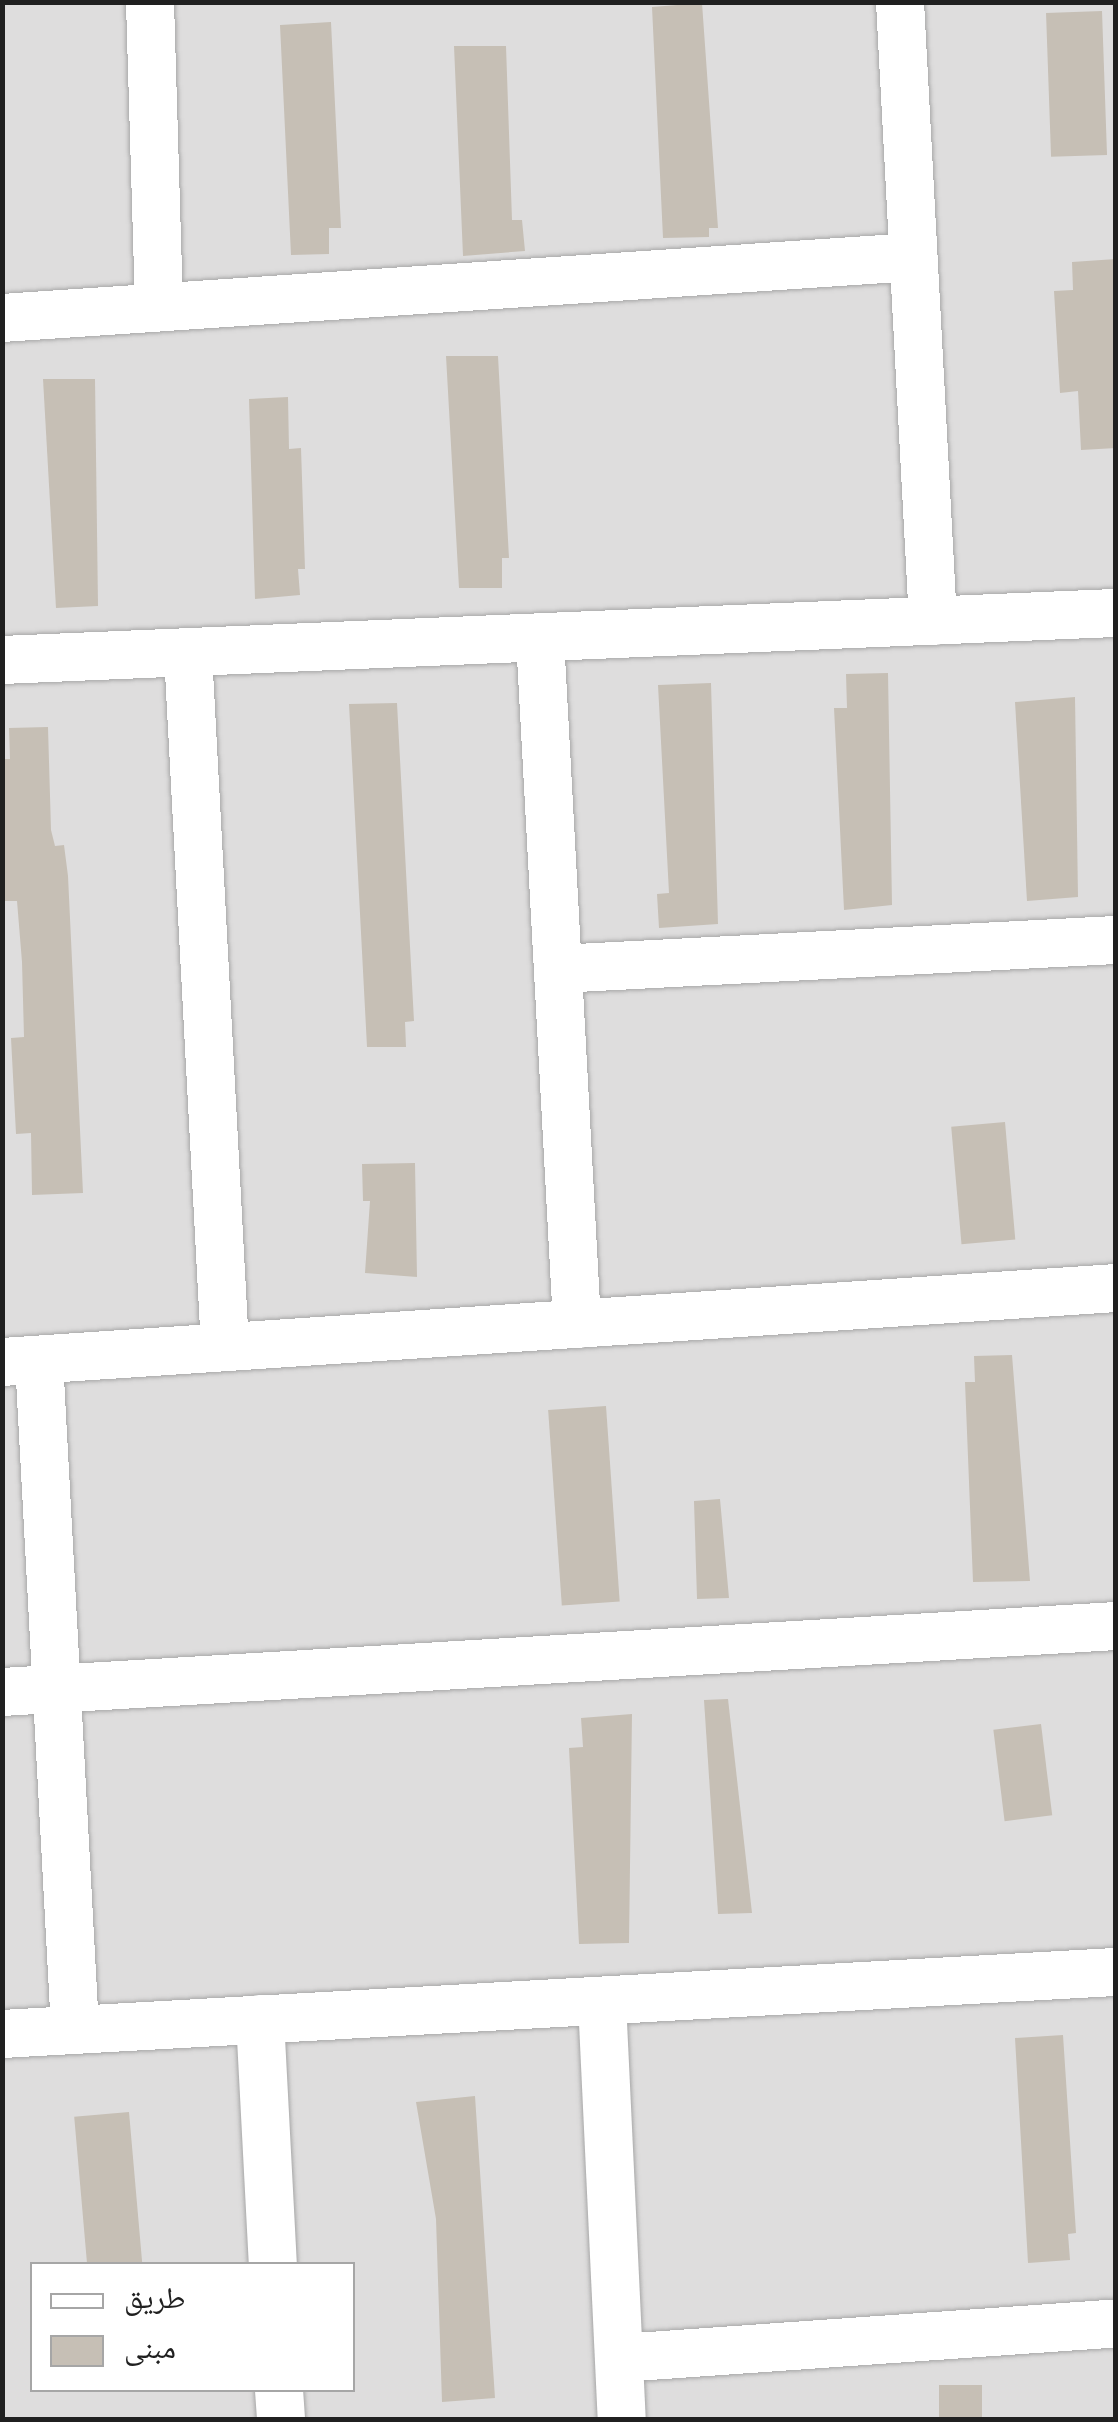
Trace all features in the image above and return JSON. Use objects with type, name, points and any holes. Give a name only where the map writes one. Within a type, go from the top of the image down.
[{"type":"street","points":[[150,2],[160,307]]},
{"type":"street","points":[[900,2],[933,621]]},
{"type":"street","points":[[2,318],[912,257]]},
{"type":"street","points":[[2,660],[1116,613]]},
{"type":"street","points":[[540,638],[577,1324]]},
{"type":"street","points":[[188,653],[224,1347]]},
{"type":"street","points":[[558,968],[1116,940]]},
{"type":"street","points":[[74,2030],[57,1688],[21,1361],[1116,1288]]},
{"type":"street","points":[[2,1692],[1116,1626]]},
{"type":"street","points":[[2,2034],[1116,1972]]},
{"type":"street","points":[[602,2001],[622,2420]]},
{"type":"street","points":[[260,2019],[273,2262]]},
{"type":"street","points":[[620,2358],[1116,2323]]},
{"type":"street","points":[[279,2392],[281,2420]]},
{"type":"shaded area","points":[[3,3],[1115,3],[1115,2419],[3,2420]]},
{"type":"building","points":[[702,3],[718,228],[709,228],[709,237],[663,238],[652,7]]},
{"type":"building","points":[[1102,11],[1107,155],[1051,157],[1046,13]]},
{"type":"building","points":[[331,22],[341,228],[329,228],[329,254],[291,255],[280,25]]},
{"type":"building","points":[[454,46],[506,46],[512,220],[522,220],[525,251],[463,256]]},
{"type":"building","points":[[1116,259],[1116,448],[1081,450],[1078,391],[1060,393],[1054,291],[1073,290],[1072,262]]},
{"type":"building","points":[[446,356],[498,356],[509,558],[502,558],[502,588],[459,588]]},
{"type":"building","points":[[43,379],[95,379],[98,606],[56,608]]},
{"type":"building","points":[[288,397],[289,449],[301,448],[305,569],[298,569],[300,595],[255,599],[249,399]]},
{"type":"building","points":[[888,673],[892,905],[844,910],[834,708],[847,708],[846,674]]},
{"type":"building","points":[[711,683],[718,924],[659,928],[657,894],[669,893],[658,685]]},
{"type":"building","points":[[1075,697],[1078,897],[1027,901],[1015,702]]},
{"type":"building","points":[[397,703],[414,1021],[405,1022],[406,1047],[367,1047],[349,704]]},
{"type":"building","points":[[48,727],[51,830],[55,846],[64,845],[68,876],[83,1193],[32,1195],[31,1133],[16,1134],[11,1038],[24,1037],[22,962],[17,901],[4,901],[2,759],[10,759],[9,728]]},
{"type":"building","points":[[1005,1122],[1015,1240],[961,1244],[951,1127]]},
{"type":"building","points":[[415,1163],[417,1277],[365,1273],[370,1201],[363,1201],[362,1164]]},
{"type":"building","points":[[1012,1355],[1030,1581],[973,1582],[965,1382],[975,1382],[974,1356]]},
{"type":"building","points":[[606,1406],[620,1602],[562,1606],[548,1410]]},
{"type":"building","points":[[720,1499],[729,1598],[697,1599],[694,1501]]},
{"type":"building","points":[[728,1699],[752,1913],[718,1914],[704,1700]]},
{"type":"building","points":[[632,1714],[629,1943],[579,1944],[569,1748],[583,1747],[581,1718]]},
{"type":"building","points":[[1041,1724],[1052,1815],[1005,1821],[993,1730]]},
{"type":"building","points":[[1063,2035],[1076,2233],[1068,2234],[1070,2260],[1028,2263],[1015,2038]]},
{"type":"building","points":[[475,2096],[495,2398],[442,2402],[436,2219],[416,2102]]},
{"type":"building","points":[[129,2112],[142,2262],[87,2262],[74,2117]]},
{"type":"building","points":[[939,2385],[982,2385],[982,2420],[939,2420]]}]
